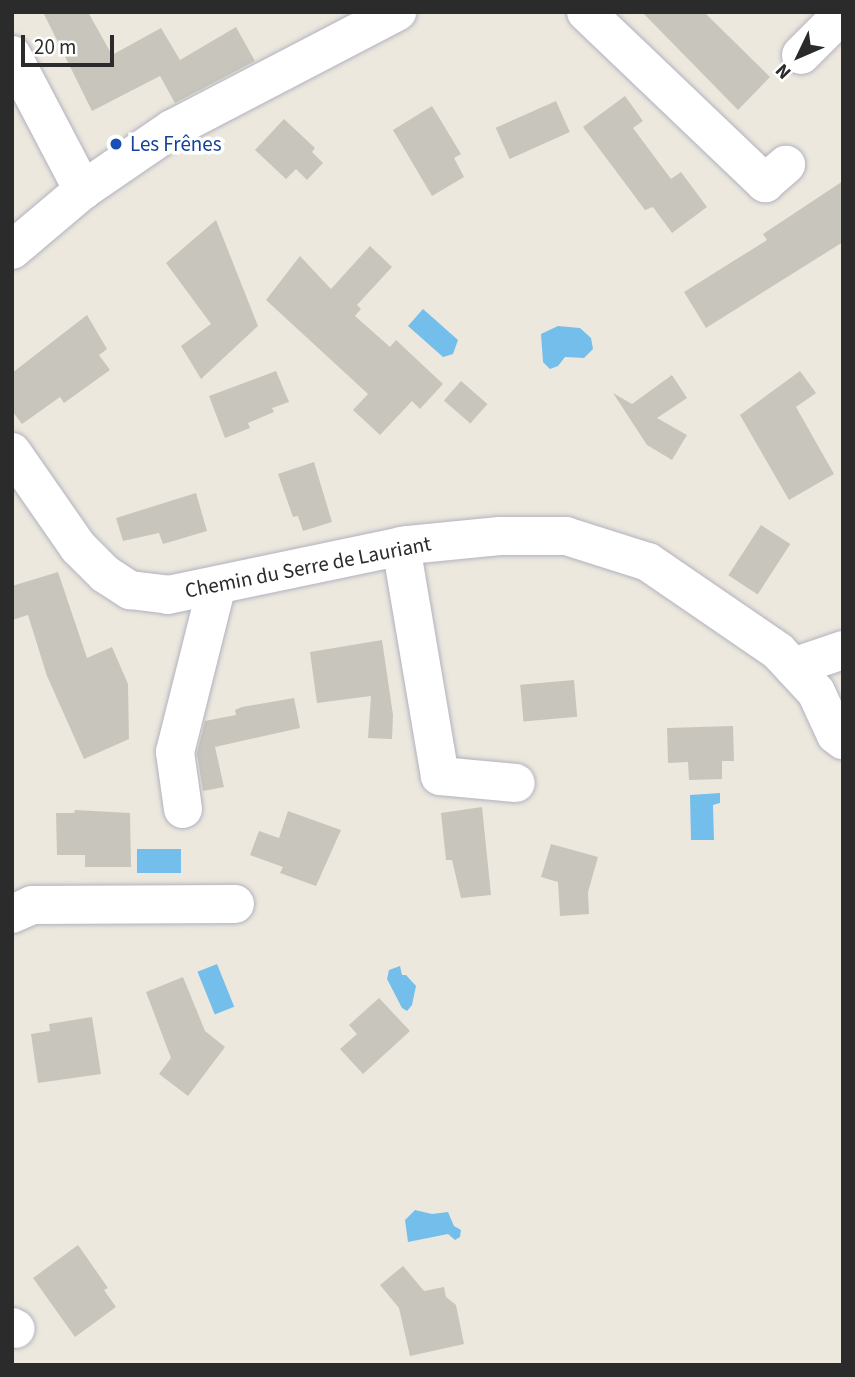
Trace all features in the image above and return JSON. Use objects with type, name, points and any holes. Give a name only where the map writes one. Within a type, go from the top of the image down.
[{"type":"street","points":[[12,250],[83,190],[172,129],[397,12]]},
{"type":"street","points":[[586,12],[765,183],[786,165]]},
{"type":"street","points":[[801,55],[843,13]]},
{"type":"street","points":[[12,55],[83,190]]},
{"type":"street","name":"Chemin du Serre de Lauriant","points":[[12,452],[78,547],[105,574],[130,590],[168,595],[401,546],[500,536],[566,536],[648,562],[815,675],[816,692],[836,735],[843,740]]},
{"type":"street","points":[[401,546],[440,776],[516,783]]},
{"type":"street","points":[[183,809],[176,752],[217,585]]},
{"type":"street","points":[[815,675],[843,650]]},
{"type":"street","points":[[12,914],[32,905],[235,904]]},
{"type":"water","points":[[423,309],[458,340],[453,354],[443,357],[408,326]]},
{"type":"water","points":[[558,326],[580,328],[591,338],[593,349],[584,358],[565,357],[558,366],[550,369],[543,362],[541,334]]},
{"type":"water","points":[[720,793],[720,803],[713,805],[714,840],[691,840],[690,795]]},
{"type":"water","points":[[137,849],[181,849],[181,873],[137,873]]},
{"type":"water","points":[[217,964],[234,1007],[215,1015],[198,972]]},
{"type":"water","points":[[400,966],[402,975],[406,975],[416,986],[412,1005],[407,1011],[402,1008],[387,979],[389,970]]},
{"type":"water","points":[[415,1210],[432,1214],[448,1212],[454,1226],[461,1230],[460,1237],[455,1240],[448,1234],[408,1242],[405,1220]]},
{"type":"building","points":[[43,12],[88,12],[112,55],[161,28],[180,60],[236,27],[255,61],[175,103],[160,76],[92,111]]},
{"type":"building","points":[[642,12],[704,12],[770,77],[738,110]]},
{"type":"building","points":[[625,96],[643,121],[633,128],[671,179],[681,172],[707,207],[672,233],[653,207],[645,210],[583,127]]},
{"type":"building","points":[[556,101],[570,132],[510,159],[496,128]]},
{"type":"building","points":[[432,106],[461,154],[454,158],[464,177],[432,196],[393,130]]},
{"type":"building","points":[[284,119],[315,148],[312,152],[323,163],[307,180],[296,169],[286,179],[255,150]]},
{"type":"building","points":[[843,181],[843,242],[706,328],[684,292],[767,240],[763,234]]},
{"type":"building","points":[[216,220],[258,326],[201,379],[181,346],[211,324],[166,263]]},
{"type":"building","points":[[370,246],[392,267],[357,305],[361,309],[355,316],[390,347],[396,340],[443,384],[420,409],[412,401],[380,435],[353,410],[368,394],[266,300],[300,256],[331,289]]},
{"type":"building","points":[[87,315],[107,349],[99,355],[110,370],[64,403],[60,397],[22,424],[12,411],[12,373]]},
{"type":"building","points":[[276,371],[289,402],[272,408],[274,412],[248,423],[250,428],[225,438],[209,396]]},
{"type":"building","points":[[800,371],[816,393],[796,407],[834,474],[789,500],[740,415]]},
{"type":"building","points":[[672,375],[687,398],[657,418],[687,435],[672,460],[647,445],[613,393],[632,404]]},
{"type":"building","points":[[461,381],[487,404],[470,424],[444,401]]},
{"type":"building","points":[[314,462],[332,522],[303,531],[298,516],[293,517],[278,474]]},
{"type":"building","points":[[196,493],[207,531],[163,544],[159,533],[123,541],[116,518]]},
{"type":"building","points":[[761,525],[790,544],[758,594],[728,575]]},
{"type":"building","points":[[58,572],[87,658],[112,647],[128,684],[129,739],[84,759],[47,676],[28,615],[12,620],[12,586]]},
{"type":"building","points":[[382,640],[393,715],[392,739],[368,738],[371,696],[317,703],[310,652]]},
{"type":"building","points":[[574,680],[577,717],[523,722],[520,685]]},
{"type":"building","points":[[294,698],[300,728],[215,747],[224,787],[203,791],[197,753],[205,721],[236,715],[235,710],[242,707]]},
{"type":"building","points":[[733,726],[734,761],[722,761],[722,779],[689,780],[688,762],[668,763],[667,728]]},
{"type":"building","points":[[482,807],[491,895],[461,898],[452,860],[446,860],[441,813]]},
{"type":"building","points":[[75,810],[130,813],[131,867],[85,867],[85,855],[57,855],[56,813],[74,813]]},
{"type":"building","points":[[288,811],[341,830],[316,886],[280,873],[283,867],[250,855],[259,831],[279,838]]},
{"type":"building","points":[[551,844],[598,857],[588,892],[589,914],[560,916],[558,882],[541,877]]},
{"type":"building","points":[[183,977],[205,1031],[225,1047],[188,1096],[159,1074],[171,1058],[146,992]]},
{"type":"building","points":[[379,998],[410,1031],[363,1074],[340,1049],[357,1034],[349,1025]]},
{"type":"building","points":[[92,1017],[101,1074],[38,1083],[31,1034],[50,1031],[49,1024]]},
{"type":"building","points":[[78,1245],[108,1288],[104,1290],[116,1307],[75,1337],[33,1278]]},
{"type":"building","points":[[403,1266],[424,1291],[444,1287],[446,1297],[456,1305],[464,1344],[410,1356],[399,1308],[380,1285]]},
{"type":"place","name":"Les Frênes","points":[[116,144]]}]
